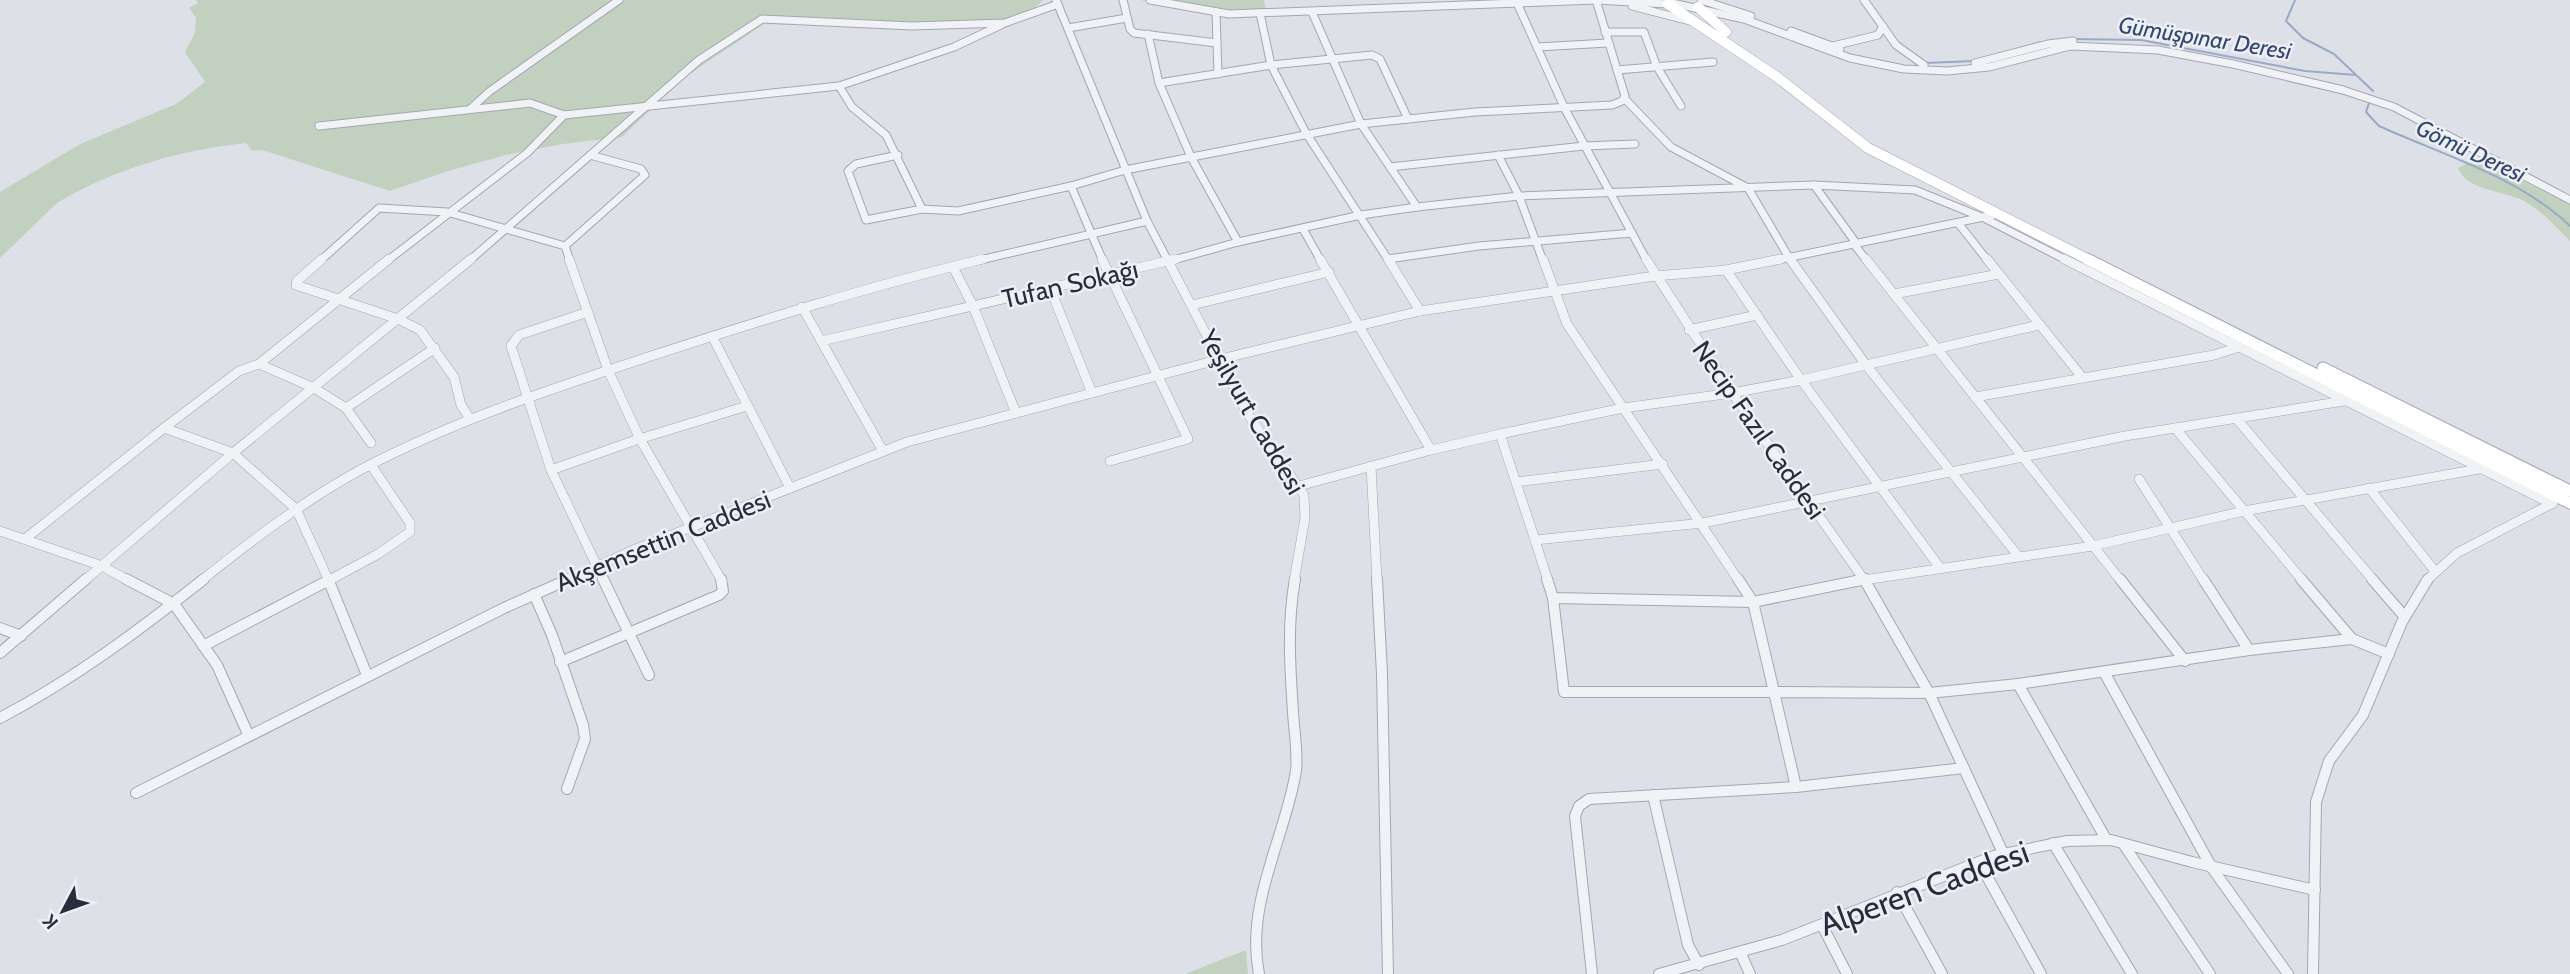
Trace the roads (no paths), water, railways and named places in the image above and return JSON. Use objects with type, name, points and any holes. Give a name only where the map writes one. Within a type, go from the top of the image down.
[{"type":"main road","points":[[1668,2],[1777,77],[1868,148],[2564,498]]},
{"type":"main road","points":[[1697,3],[1726,32],[1794,80],[1860,134],[1895,155],[2564,498]]},
{"type":"street","points":[[470,109],[501,83],[619,0]]},
{"type":"street","points":[[1123,0],[1132,32],[1217,43]]},
{"type":"street","points":[[1150,0],[1216,12],[1260,13],[1596,0],[1697,3],[1873,58],[1924,65],[1982,62],[2048,44],[2086,40],[2157,45],[2220,56],[2315,78],[2394,103],[2570,194]]},
{"type":"street","points":[[1172,0],[1248,10],[1478,0]]},
{"type":"street","points":[[1596,0],[1667,14],[1711,31]]},
{"type":"street","points":[[1596,0],[1624,98],[1671,147],[1748,188],[1789,258],[1866,365],[2019,557]]},
{"type":"street","points":[[1864,0],[1896,45],[1924,65]]},
{"type":"street","points":[[319,126],[530,103],[564,115],[839,86],[954,47],[1057,2]]},
{"type":"street","name":"Yeşilyurt Caddesi","points":[[1057,2],[1147,221],[1192,305],[1217,359],[1248,413],[1304,495],[1305,518],[1289,612],[1296,769],[1258,913],[1256,959],[1259,974]]},
{"type":"street","name":"Necip Fazıl Caddesi","points":[[1517,3],[1564,109],[1613,194],[1655,276],[1732,393],[1864,579],[1928,692],[2004,855]]},
{"type":"street","points":[[1697,3],[1850,58],[1904,69],[1947,71],[1989,67],[2070,46],[2158,50],[2233,64],[2343,90],[2394,107],[2570,200]]},
{"type":"street","points":[[1216,12],[1218,74]]},
{"type":"street","points":[[1312,12],[1361,124],[1417,206]]},
{"type":"street","points":[[1260,13],[1271,65],[1306,133],[1420,311]]},
{"type":"street","points":[[1068,28],[1127,18]]},
{"type":"street","points":[[0,653],[233,453],[509,228],[699,60],[762,19],[912,26],[1004,23]]},
{"type":"street","points":[[1726,32],[1724,23],[1732,19],[1744,19]]},
{"type":"street","points":[[1831,46],[1878,35],[1882,26]]},
{"type":"street","points":[[1605,32],[1644,32],[1657,67],[1681,106]]},
{"type":"street","points":[[1148,34],[1159,83],[1191,157],[1238,242]]},
{"type":"street","points":[[1537,47],[1608,43]]},
{"type":"street","points":[[1159,83],[1271,65],[1364,54],[1378,57],[1408,119]]},
{"type":"street","points":[[1617,70],[1713,62]]},
{"type":"street","points":[[839,86],[852,107],[887,135],[922,209]]},
{"type":"street","points":[[898,155],[856,164],[848,171],[865,219],[870,221],[922,209],[958,211],[1071,186],[1125,170],[1361,124],[1475,112],[1612,105],[1624,98]]},
{"type":"street","points":[[25,539],[163,428],[239,371],[259,364],[342,300],[447,212],[527,153],[564,115]]},
{"type":"street","points":[[1390,167],[1584,146],[1635,144]]},
{"type":"street","points":[[565,246],[645,175],[641,169],[590,155]]},
{"type":"street","points":[[1498,155],[1519,196],[1567,324],[1703,523],[1753,602],[1796,787]]},
{"type":"street","points":[[1814,185],[1855,244],[1936,348],[2185,661]]},
{"type":"street","name":"Tufan Sokağı","points":[[972,306],[1238,242],[1361,215],[1417,206],[1519,196],[1814,185],[1915,190],[1984,218],[2479,470],[2564,498]]},
{"type":"street","points":[[1071,186],[1109,275],[1188,439],[1110,461]]},
{"type":"street","points":[[470,419],[461,405],[454,377],[420,330],[398,319],[298,287],[297,281],[376,209],[385,207],[447,212],[565,246]]},
{"type":"street","name":"Akşemsettin Caddesi","points":[[136,793],[248,734],[534,594],[692,527],[907,442],[1217,359],[1420,311],[1655,276],[1726,270],[1998,214]]},
{"type":"street","points":[[0,718],[84,670],[296,509],[371,465],[432,434],[525,398],[802,307],[953,267],[1147,221]]},
{"type":"street","points":[[1958,223],[2082,377]]},
{"type":"street","points":[[1303,229],[1432,450]]},
{"type":"street","points":[[1388,259],[1535,241],[1632,233]]},
{"type":"street","points":[[559,662],[722,593],[723,583],[640,439],[608,370],[565,246]]},
{"type":"street","name":"Tufan Sokağı","points":[[953,267],[1016,413]]},
{"type":"street","points":[[1726,270],[1801,380],[1941,569]]},
{"type":"street","points":[[1192,305],[1329,272]]},
{"type":"street","points":[[1894,294],[1999,274]]},
{"type":"street","points":[[1050,288],[1093,393]]},
{"type":"street","points":[[821,341],[972,306]]},
{"type":"street","points":[[802,307],[883,452]]},
{"type":"street","points":[[588,312],[519,335],[511,346],[525,398],[551,470],[649,675]]},
{"type":"street","points":[[1689,330],[1757,315]]},
{"type":"street","points":[[1299,486],[1432,450],[1623,408],[1732,393],[1801,380],[2039,325]]},
{"type":"street","points":[[712,336],[790,488]]},
{"type":"street","points":[[1975,397],[2214,355],[2255,342]]},
{"type":"street","points":[[346,408],[435,348]]},
{"type":"street","points":[[259,364],[314,388],[346,408],[371,443]]},
{"type":"street","points":[[1535,540],[1703,523],[2175,428],[2346,401]]},
{"type":"street","points":[[551,470],[747,406]]},
{"type":"street","points":[[2236,418],[2404,616]]},
{"type":"street","points":[[163,428],[233,453],[296,509],[366,676]]},
{"type":"street","points":[[2175,428],[2352,639],[2389,654]]},
{"type":"street","points":[[1500,435],[1553,598],[1564,692],[1928,692],[2018,684],[2249,650],[2352,639]]},
{"type":"street","points":[[1516,482],[1663,464]]},
{"type":"street","points":[[203,646],[386,550],[410,533],[410,523],[371,465]]},
{"type":"street","points":[[1371,466],[1380,598],[1388,974]]},
{"type":"street","points":[[1553,598],[1753,602],[1864,579],[2093,546],[2304,499],[2479,470]]},
{"type":"street","points":[[2139,479],[2249,650]]},
{"type":"street","points":[[2369,488],[2434,570]]},
{"type":"street","points":[[2313,974],[2316,802],[2320,777],[2337,748],[2362,718],[2383,676],[2389,654],[2413,598],[2434,570],[2564,498]]},
{"type":"street","points":[[0,530],[102,566],[174,604],[217,665],[248,734]]},
{"type":"street","points":[[534,594],[552,635],[559,662],[583,725],[585,739],[568,789]]},
{"type":"street","points":[[0,628],[21,636]]},
{"type":"street","points":[[2104,673],[2212,868],[2288,974]]},
{"type":"street","points":[[2018,684],[2106,839]]},
{"type":"street","points":[[1592,974],[1577,811],[1589,799],[1796,787],[1964,768]]},
{"type":"street","points":[[1653,795],[1688,944],[1699,965]]},
{"type":"street","name":"Alperen Caddesi","points":[[1662,974],[1741,954],[1822,925],[1897,891],[1979,862],[2053,843],[2106,839],[2212,868],[2315,890]]},
{"type":"street","points":[[2053,843],[2132,974]]},
{"type":"street","points":[[2124,845],[2210,974]]},
{"type":"street","points":[[1979,862],[2041,974]]},
{"type":"street","points":[[1897,891],[1941,974]]},
{"type":"street","points":[[1822,925],[1847,974]]},
{"type":"street","points":[[1741,954],[1750,974]]},
{"type":"waterway","name":"Gömü Deresi","points":[[2295,0],[2286,21],[2303,38],[2334,54],[2373,91]]},
{"type":"waterway","name":"Gümüşpınar Deresi","points":[[2072,39],[2141,40],[2305,71],[2356,75]]},
{"type":"waterway","name":"Gümüşpınar Deresi","points":[[2020,48],[2041,42]]},
{"type":"waterway","name":"Gümüşpınar Deresi","points":[[1925,63],[1974,61]]},
{"type":"waterway","name":"Gömü Deresi","points":[[2369,103],[2366,112],[2379,126],[2504,180],[2550,209],[2570,226]]}]
